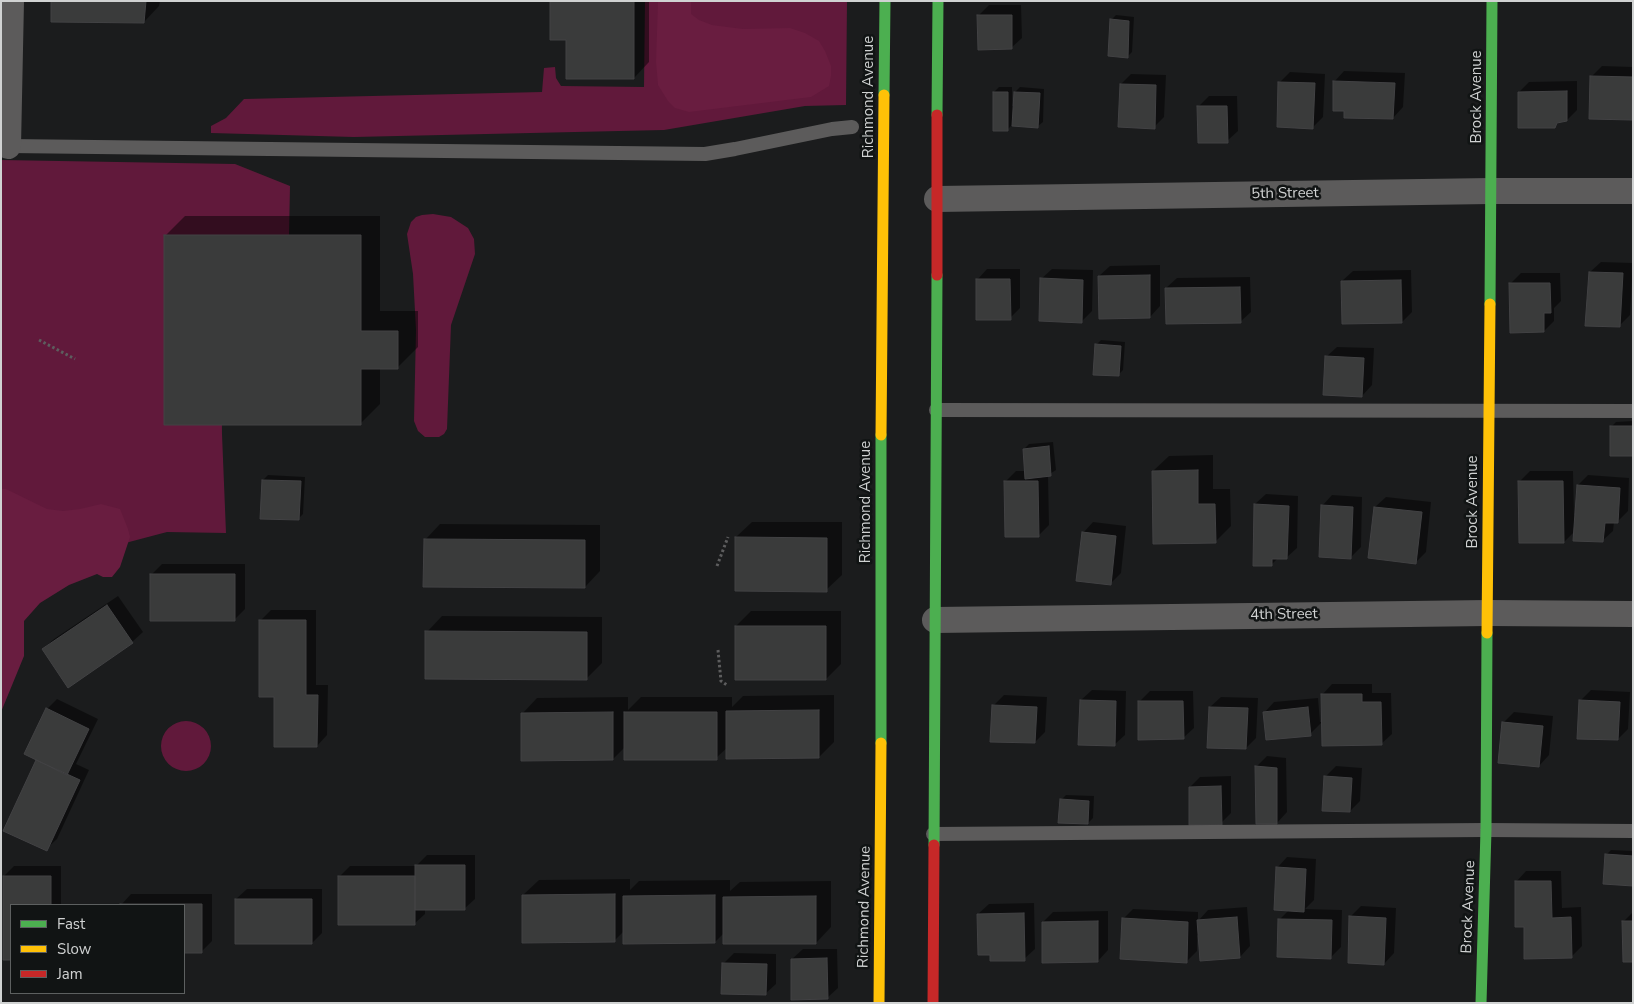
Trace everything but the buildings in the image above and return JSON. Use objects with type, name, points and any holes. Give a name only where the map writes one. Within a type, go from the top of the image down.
[{"type":"main road","name":"Richmond Avenue","points":[[879,1003],[884,1]]},
{"type":"main road","points":[[933,1003],[938,1]]},
{"type":"main road","name":"Brock Avenue","points":[[1481,1003],[1486,830],[1492,1]]},
{"type":"street","points":[[8,146],[11,1]]},
{"type":"street","name":"5th Street","points":[[937,199],[1491,191],[1633,191]]},
{"type":"street","name":"4th Street","points":[[936,620],[1488,613],[1633,614]]},
{"type":"lane","points":[[8,146],[705,154],[832,129],[852,127]]},
{"type":"lane","points":[[936,410],[1633,410]]},
{"type":"lane","points":[[933,834],[1633,830]]},
{"type":"path","points":[[39,340],[75,359]]},
{"type":"path","points":[[717,566],[728,537]]},
{"type":"path","points":[[718,650],[721,681],[727,684]]},
{"type":"shaded area","points":[[645,1],[847,1],[846,105],[805,106],[664,130],[354,137],[211,133],[211,126],[226,118],[244,99],[542,92],[544,68],[555,67],[556,78],[561,86],[644,87]]},
{"type":"shaded area","points":[[658,1],[691,1],[691,14],[699,20],[712,25],[743,29],[790,28],[805,33],[819,41],[825,51],[831,66],[829,86],[811,97],[689,112],[675,108],[658,85],[656,62]]},
{"type":"shaded area","points":[[1,160],[235,164],[290,186],[289,235],[220,235],[222,434],[226,533],[167,532],[114,546],[75,564],[1,644]]},
{"type":"shaded area","points":[[433,214],[451,217],[468,228],[474,239],[475,254],[451,325],[447,429],[439,437],[425,437],[418,431],[414,421],[416,330],[413,274],[407,234],[411,222],[416,217]]},
{"type":"shaded area","points":[[1,489],[6,489],[47,509],[63,511],[101,504],[120,509],[130,537],[120,567],[112,577],[103,577],[97,574],[69,585],[40,603],[24,621],[24,656],[1,712]]},
{"type":"shaded area","points":[[181,721],[191,721],[204,728],[211,741],[211,751],[204,764],[191,771],[181,771],[172,767],[165,760],[161,751],[161,741],[165,732],[172,725]]},
{"type":"traffic: fast","points":[[884,95],[885,1]]},
{"type":"traffic: fast","points":[[937,115],[938,1]]},
{"type":"traffic: fast","points":[[1490,304],[1492,1]]},
{"type":"traffic: fast","points":[[934,845],[937,275]]},
{"type":"traffic: fast","points":[[881,435],[881,743]]},
{"type":"traffic: fast","points":[[1481,1003],[1486,830],[1487,633]]},
{"type":"traffic: slow","points":[[881,435],[884,95]]},
{"type":"traffic: slow","points":[[1487,633],[1490,304]]},
{"type":"traffic: slow","points":[[879,1003],[881,743]]},
{"type":"traffic: jam","points":[[937,115],[937,275]]},
{"type":"traffic: jam","points":[[933,1003],[934,845]]}]
